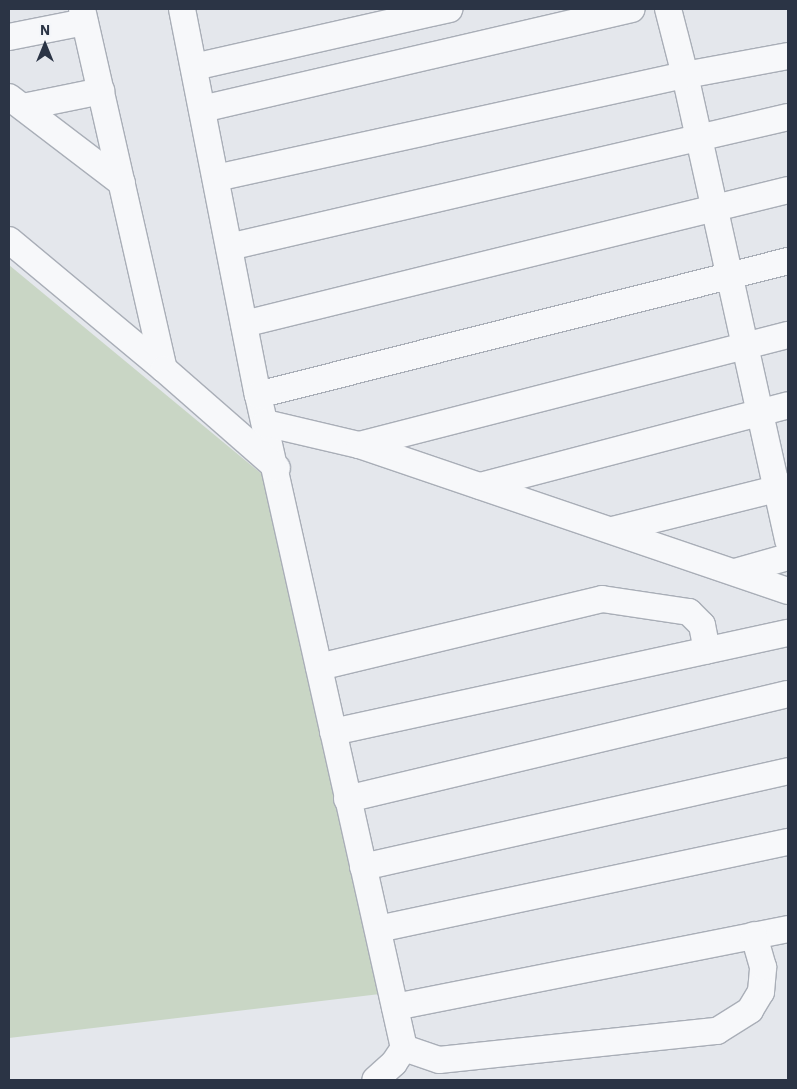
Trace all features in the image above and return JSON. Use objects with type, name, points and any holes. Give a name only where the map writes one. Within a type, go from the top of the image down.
[{"type":"street","points":[[182,9],[258,395],[277,468],[318,667],[404,1048],[394,1063],[375,1080]]},
{"type":"street","points":[[194,67],[450,9]]},
{"type":"street","points":[[202,109],[536,19],[631,9]]},
{"type":"street","points":[[668,9],[700,137],[760,412],[782,487],[788,541]]},
{"type":"street","points":[[9,38],[84,15],[164,368]]},
{"type":"street","points":[[216,178],[685,75],[788,56]]},
{"type":"street","points":[[16,102],[101,90]]},
{"type":"street","points":[[16,102],[122,183]]},
{"type":"street","points":[[229,247],[788,117]]},
{"type":"street","points":[[244,324],[788,190]]},
{"type":"street","points":[[9,240],[164,368],[277,468]]},
{"type":"street","points":[[258,395],[788,261]]},
{"type":"street","points":[[359,445],[788,335]]},
{"type":"street","points":[[480,486],[788,406]]},
{"type":"street","points":[[265,423],[359,445],[788,591]]},
{"type":"street","points":[[612,530],[782,487]]},
{"type":"street","points":[[735,572],[788,557]]},
{"type":"street","points":[[318,667],[602,599],[622,599],[689,612],[702,625],[707,651]]},
{"type":"street","points":[[333,732],[788,633]]},
{"type":"street","points":[[347,798],[788,694]]},
{"type":"street","points":[[363,867],[788,771]]},
{"type":"street","points":[[378,929],[788,842]]},
{"type":"street","points":[[395,1007],[788,929]]},
{"type":"street","points":[[404,1048],[439,1060],[716,1031],[750,1010],[761,992],[762,967],[754,935]]},
{"type":"green space","points":[[9,265],[263,475],[380,994],[9,1038]]}]
